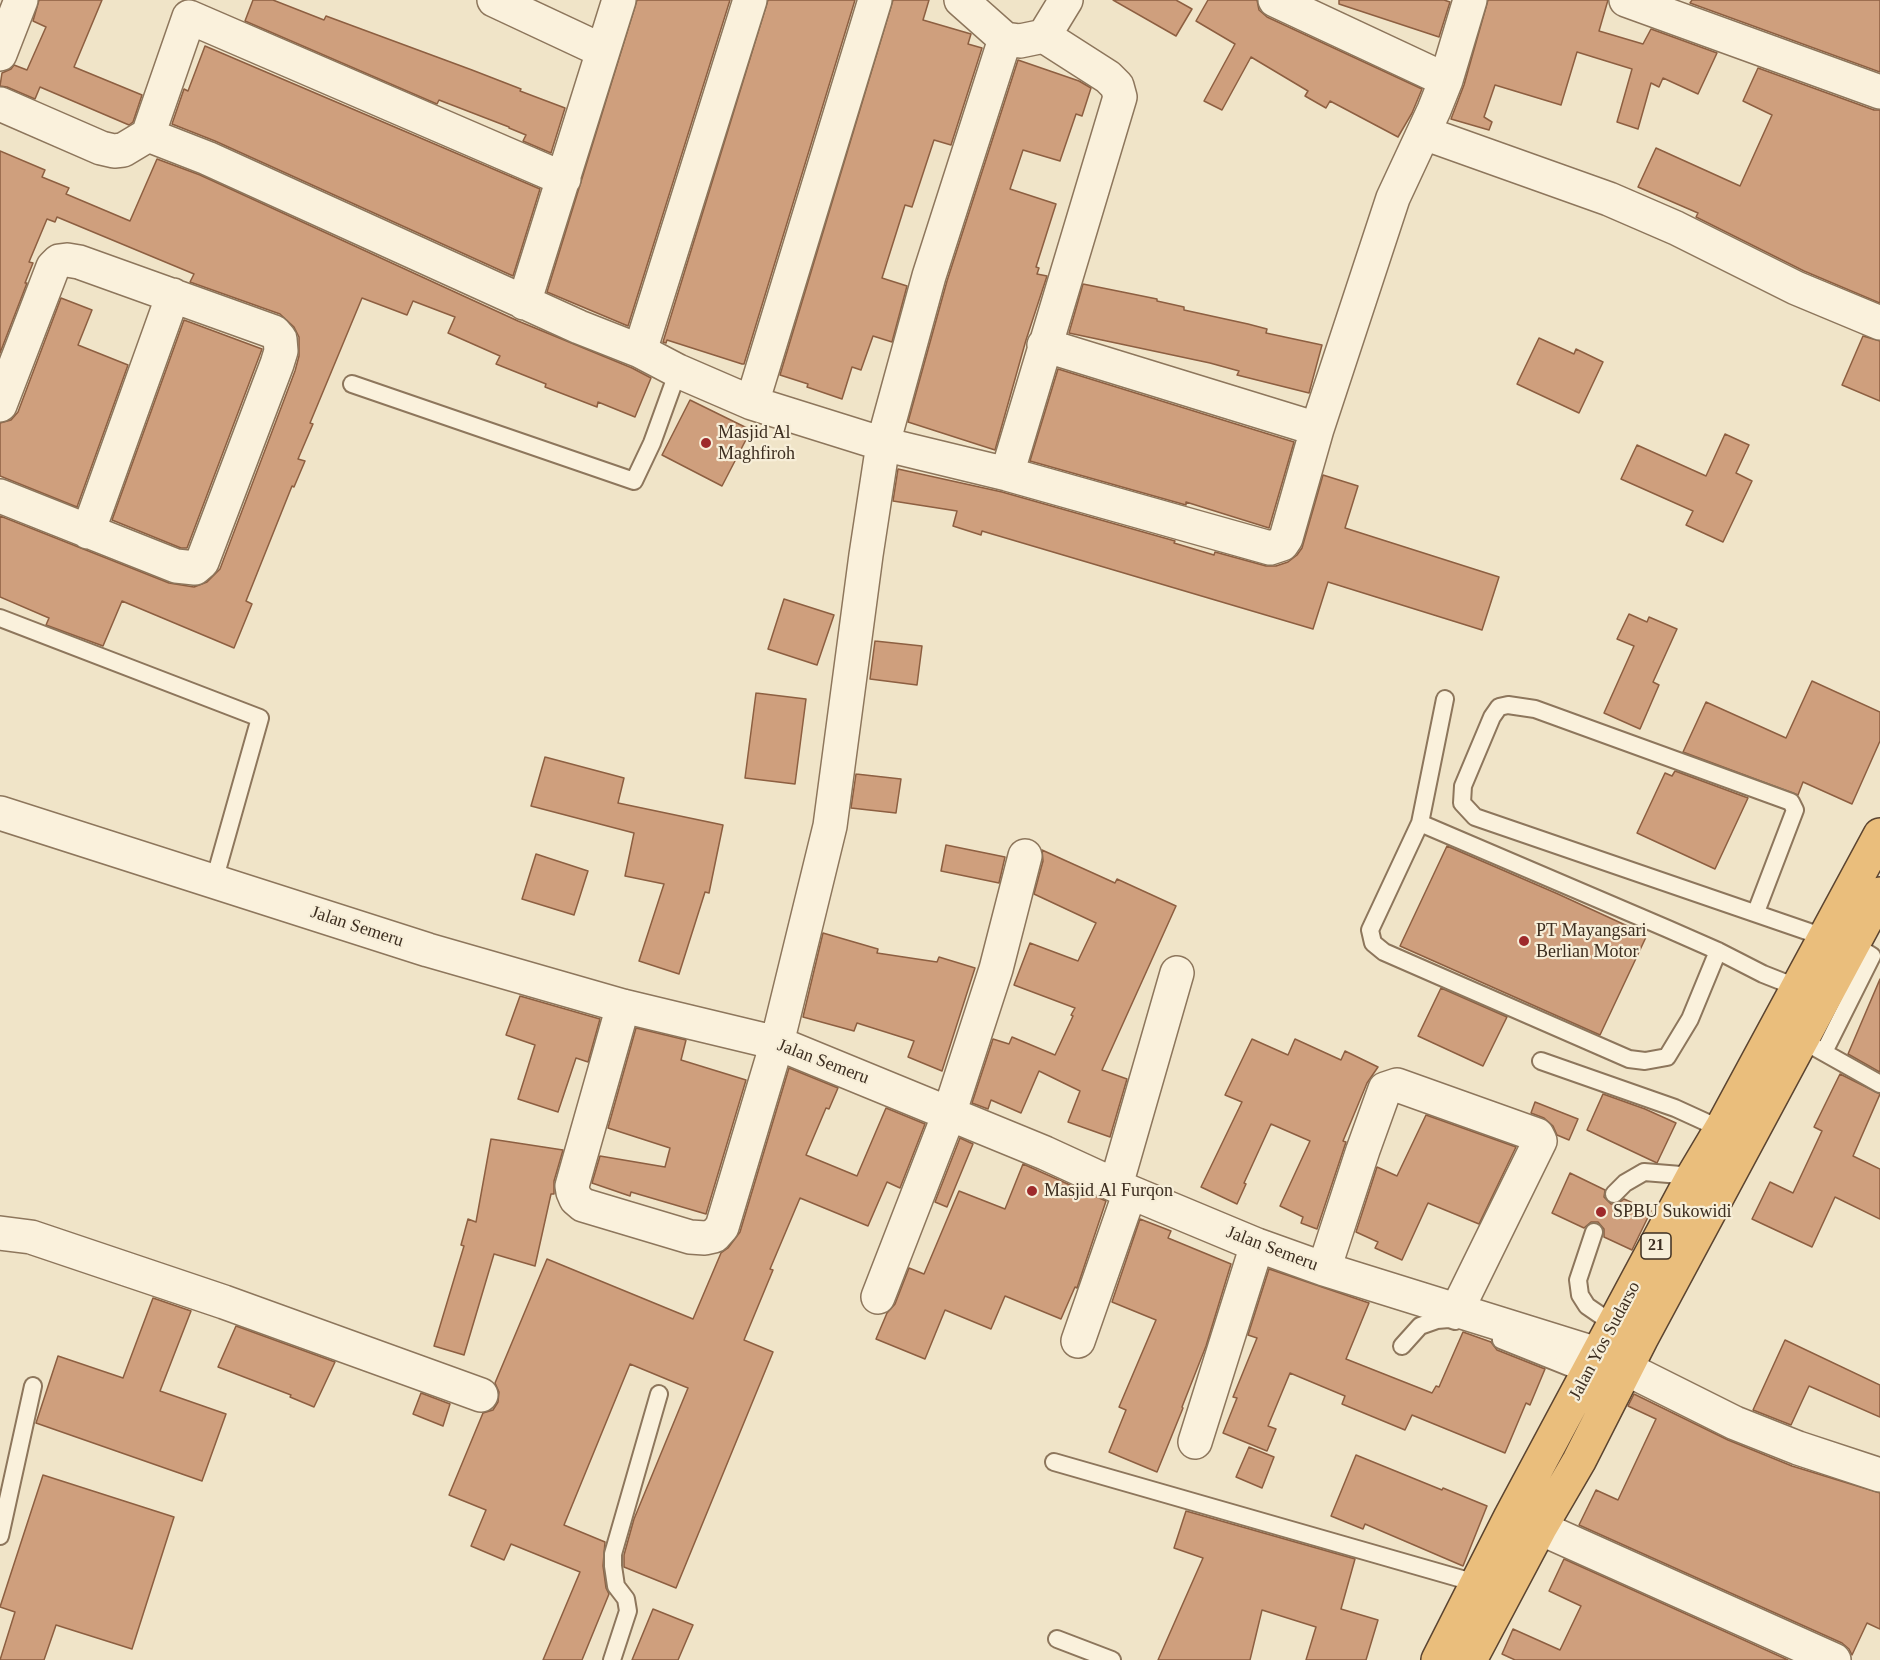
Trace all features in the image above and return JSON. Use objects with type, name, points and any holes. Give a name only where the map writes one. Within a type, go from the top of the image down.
[{"type":"highway","name":"Jalan Yos Sudarso","points":[[1438,1660],[1476,1583],[1592,1364],[1627,1332],[1813,1045],[1839,941],[1880,835]]},
{"type":"highway","name":"Jalan Yos Sudarso","points":[[1470,1660],[1540,1528],[1579,1461],[1625,1370],[1627,1332],[1693,1176],[1721,1129],[1796,987],[1880,894]]},
{"type":"street","points":[[3,37],[21,0]]},
{"type":"street","points":[[494,0],[603,51]]},
{"type":"street","points":[[524,303],[619,0]]},
{"type":"street","points":[[640,351],[750,0]]},
{"type":"street","points":[[752,403],[875,0]]},
{"type":"street","points":[[961,0],[1005,39],[1020,41],[1044,36],[1108,77],[1117,86],[1120,97],[1006,474]]},
{"type":"street","points":[[1044,36],[1066,0]]},
{"type":"street","points":[[1275,0],[1446,80]]},
{"type":"street","points":[[148,135],[207,158],[524,303],[640,351],[678,371],[752,403],[883,444],[1006,474],[1270,548],[1282,544],[1286,538],[1317,429],[1393,198],[1446,80],[1470,0]]},
{"type":"street","points":[[1626,0],[1880,92]]},
{"type":"street","points":[[0,104],[101,148],[123,150],[148,135],[191,9],[564,179]]},
{"type":"street","points":[[622,1006],[572,1186],[573,1192],[576,1199],[583,1205],[690,1238],[714,1236],[722,1227],[777,1043],[830,826],[883,444],[929,276],[1005,39]]},
{"type":"street","points":[[1424,133],[1609,199],[1677,228],[1796,288],[1880,324]]},
{"type":"street","points":[[0,405],[53,267],[58,261],[79,262],[173,295],[274,333],[280,339],[281,351],[277,364],[202,562],[195,568],[176,566],[0,496]]},
{"type":"street","points":[[88,532],[173,295]]},
{"type":"street","points":[[1044,345],[1317,429]]},
{"type":"street","name":"Jalan Semeru","points":[[0,813],[428,950],[622,1006],[777,1043],[1257,1245],[1324,1269],[1457,1310],[1592,1364],[1625,1370],[1735,1423],[1797,1448],[1880,1475]]},
{"type":"street","points":[[878,1297],[949,1114],[996,969],[1025,856]]},
{"type":"street","points":[[1078,1341],[1123,1188],[1176,973]]},
{"type":"street","points":[[1324,1269],[1385,1089],[1397,1085],[1538,1135],[1540,1141],[1457,1310]]},
{"type":"street","points":[[0,1233],[31,1237],[224,1302],[481,1395]]},
{"type":"street","points":[[1195,1442],[1257,1245]]},
{"type":"street","points":[[1540,1528],[1834,1660]]},
{"type":"lane","points":[[352,384],[634,481],[652,443],[678,371]]},
{"type":"lane","points":[[0,618],[260,718],[214,881]]},
{"type":"lane","points":[[1445,699],[1420,823],[1371,930],[1373,943],[1384,952],[1618,1055],[1645,1061],[1666,1057],[1689,1019],[1718,951]]},
{"type":"lane","points":[[1756,912],[1796,810],[1791,802],[1535,709],[1508,705],[1499,707],[1492,717],[1463,786],[1462,803],[1475,817],[1839,941]]},
{"type":"lane","points":[[1420,823],[1718,951],[1796,987]]},
{"type":"lane","points":[[1813,1045],[1880,1084]]},
{"type":"lane","points":[[1541,1061],[1675,1108],[1721,1129]]},
{"type":"lane","points":[[1614,1194],[1625,1183],[1644,1172],[1693,1176]]},
{"type":"lane","points":[[1594,1232],[1578,1280],[1580,1295],[1587,1306],[1627,1332]]},
{"type":"lane","points":[[1402,1346],[1420,1326],[1437,1320],[1449,1319],[1592,1364]]},
{"type":"lane","points":[[0,1536],[33,1386]]},
{"type":"lane","points":[[612,1660],[628,1611],[626,1599],[616,1586],[614,1554],[659,1394]]},
{"type":"lane","points":[[1054,1462],[1476,1583]]},
{"type":"lane","points":[[1057,1639],[1112,1660]]},
{"type":"building","points":[[39,0],[102,0],[74,67],[142,95],[133,122],[129,125],[40,87],[35,99],[0,86],[2,73],[14,65],[27,70],[46,27],[33,21]]},
{"type":"building","points":[[253,0],[273,0],[324,20],[326,16],[472,70],[565,108],[551,153],[523,141],[526,135],[509,127],[439,100],[437,104],[245,21]]},
{"type":"building","points":[[637,0],[730,0],[628,326],[547,292]]},
{"type":"building","points":[[768,0],[855,0],[744,364],[742,364],[667,340],[666,343],[663,342]]},
{"type":"building","points":[[893,0],[929,0],[923,20],[971,34],[968,44],[982,48],[951,145],[934,140],[912,207],[905,205],[882,278],[907,286],[892,342],[873,336],[861,370],[852,367],[842,399],[780,375]]},
{"type":"building","points":[[1113,0],[1176,0],[1192,9],[1176,36]]},
{"type":"building","points":[[1208,0],[1257,0],[1259,10],[1267,17],[1422,89],[1398,137],[1330,101],[1326,108],[1305,96],[1308,91],[1251,57],[1222,110],[1204,101],[1235,44],[1196,21]]},
{"type":"building","points":[[1339,0],[1444,0],[1450,2],[1439,37],[1339,4]]},
{"type":"building","points":[[1488,0],[1608,0],[1599,31],[1643,44],[1651,29],[1717,53],[1698,94],[1663,78],[1659,87],[1651,83],[1638,129],[1617,122],[1632,69],[1577,52],[1561,105],[1495,85],[1484,117],[1492,122],[1489,130],[1451,119],[1464,85]]},
{"type":"building","points":[[1692,0],[1880,0],[1880,72],[1690,3]]},
{"type":"building","points":[[205,46],[540,189],[513,276],[215,141],[172,124],[184,89],[188,91]]},
{"type":"building","points":[[1018,60],[1079,81],[1091,88],[1082,116],[1076,114],[1060,161],[1023,150],[1010,189],[1056,204],[1036,267],[1039,268],[1037,274],[1047,276],[995,450],[908,422],[947,281]]},
{"type":"building","points":[[1758,68],[1874,110],[1880,110],[1880,303],[1804,271],[1696,217],[1698,213],[1638,187],[1656,148],[1740,186],[1772,115],[1743,101]]},
{"type":"building","points":[[0,151],[45,170],[42,177],[69,188],[66,194],[130,221],[157,159],[200,175],[518,321],[651,378],[635,417],[598,402],[597,407],[545,387],[546,384],[496,364],[500,356],[448,333],[455,317],[413,301],[407,315],[362,298],[310,423],[313,424],[298,459],[305,461],[294,487],[292,486],[246,601],[252,604],[234,648],[122,601],[103,646],[46,625],[49,618],[0,597],[0,516],[169,583],[194,587],[207,582],[220,569],[295,371],[299,356],[299,337],[294,327],[280,314],[190,282],[194,274],[57,217],[55,222],[47,219],[29,262],[33,263],[25,283],[27,283],[0,353]]},
{"type":"building","points":[[1083,284],[1157,299],[1157,301],[1184,307],[1184,310],[1267,329],[1266,333],[1322,345],[1309,393],[1237,375],[1239,371],[1210,363],[1069,333]]},
{"type":"building","points":[[61,298],[92,310],[78,345],[128,365],[77,507],[0,476],[0,423],[11,420],[18,412]]},
{"type":"building","points":[[184,320],[262,349],[187,548],[181,548],[112,520]]},
{"type":"building","points":[[1863,336],[1880,341],[1880,401],[1842,385]]},
{"type":"building","points":[[1539,338],[1574,354],[1576,349],[1603,362],[1579,413],[1517,384]]},
{"type":"building","points":[[1058,369],[1294,442],[1269,528],[1186,502],[1186,505],[1030,461]]},
{"type":"building","name":"Masjid Al Maghfiroh","points":[[690,400],[751,430],[722,486],[662,455]]},
{"type":"building","points":[[1725,434],[1749,445],[1736,473],[1752,481],[1723,542],[1686,525],[1693,511],[1621,479],[1637,445],[1706,476]]},
{"type":"building","points":[[898,469],[1002,492],[1175,541],[1174,543],[1214,555],[1215,552],[1266,566],[1288,562],[1302,548],[1323,475],[1358,486],[1345,528],[1499,577],[1482,630],[1328,582],[1313,629],[982,531],[981,535],[953,526],[957,511],[893,501]]},
{"type":"building","points":[[784,599],[834,615],[817,665],[768,649]]},
{"type":"building","points":[[1629,614],[1647,622],[1649,617],[1677,629],[1653,682],[1659,685],[1640,729],[1604,713],[1634,646],[1617,639]]},
{"type":"building","points":[[875,641],[922,646],[917,685],[870,679]]},
{"type":"building","points":[[1812,681],[1880,712],[1880,741],[1852,804],[1803,782],[1798,795],[1683,752],[1706,702],[1786,738]]},
{"type":"building","points":[[756,693],[806,699],[795,784],[745,778]]},
{"type":"building","points":[[545,757],[624,778],[618,803],[723,825],[709,893],[705,892],[679,974],[639,961],[664,884],[625,876],[634,833],[531,806]]},
{"type":"building","points":[[1675,771],[1748,798],[1715,869],[1637,833],[1665,773],[1672,776]]},
{"type":"building","points":[[856,774],[901,779],[896,813],[851,808]]},
{"type":"building","points":[[946,845],[1005,857],[999,883],[941,871]]},
{"type":"building","name":"PT Mayangsari Berlian Motor","points":[[1447,846],[1647,935],[1600,1035],[1400,946]]},
{"type":"building","points":[[1042,850],[1115,883],[1117,879],[1176,906],[1102,1070],[1127,1079],[1110,1137],[1068,1122],[1080,1091],[1039,1071],[1021,1113],[991,1100],[988,1109],[972,1103],[993,1039],[1009,1044],[1012,1037],[1055,1055],[1073,1016],[1071,1015],[1075,1008],[1014,985],[1030,943],[1078,961],[1096,923],[1034,894],[1043,861]]},
{"type":"building","points":[[536,854],[588,871],[574,915],[522,899]]},
{"type":"building","points":[[823,933],[878,949],[877,953],[937,962],[939,957],[975,968],[942,1071],[908,1057],[914,1041],[857,1023],[854,1031],[803,1017]]},
{"type":"building","points":[[1880,979],[1880,1072],[1848,1054]]},
{"type":"building","points":[[1441,988],[1507,1017],[1483,1066],[1418,1036]]},
{"type":"building","points":[[520,996],[600,1019],[588,1062],[576,1058],[558,1112],[518,1099],[535,1045],[506,1035]]},
{"type":"building","points":[[636,1028],[686,1040],[681,1060],[746,1080],[706,1214],[631,1192],[630,1196],[592,1183],[600,1156],[665,1167],[670,1148],[608,1128]]},
{"type":"building","points":[[1252,1039],[1288,1055],[1295,1039],[1341,1060],[1345,1051],[1378,1067],[1367,1083],[1343,1141],[1346,1142],[1317,1229],[1301,1223],[1303,1217],[1280,1206],[1310,1141],[1271,1124],[1237,1204],[1201,1187],[1242,1102],[1225,1095]]},
{"type":"building","points":[[789,1068],[838,1088],[829,1109],[826,1108],[806,1155],[857,1176],[886,1108],[925,1124],[900,1188],[887,1182],[868,1226],[800,1198],[770,1269],[773,1270],[744,1340],[773,1352],[676,1588],[624,1567],[624,1555],[634,1519],[688,1388],[630,1364],[564,1525],[605,1542],[603,1566],[609,1594],[582,1660],[543,1660],[580,1572],[511,1544],[504,1560],[471,1546],[486,1510],[449,1495],[483,1413],[493,1410],[498,1402],[499,1392],[495,1383],[547,1259],[693,1319],[721,1253],[728,1248],[740,1232]]},
{"type":"building","points":[[1840,1074],[1880,1094],[1853,1156],[1880,1169],[1880,1219],[1835,1197],[1812,1247],[1752,1219],[1770,1182],[1793,1193],[1822,1131],[1814,1127]]},
{"type":"building","points":[[1603,1094],[1676,1123],[1657,1163],[1587,1130]]},
{"type":"building","points":[[1535,1102],[1578,1119],[1569,1140],[1557,1135],[1553,1126],[1544,1118],[1531,1113]]},
{"type":"building","points":[[1426,1115],[1516,1147],[1479,1224],[1428,1203],[1402,1260],[1375,1248],[1378,1242],[1356,1232],[1377,1167],[1397,1176]]},
{"type":"building","points":[[960,1138],[973,1144],[947,1207],[935,1202]]},
{"type":"building","points":[[491,1139],[563,1150],[535,1266],[494,1254],[464,1355],[434,1346],[464,1246],[461,1245],[468,1219],[476,1222]]},
{"type":"building","points":[[1023,1164],[1106,1201],[1077,1288],[1075,1287],[1061,1319],[1005,1296],[991,1329],[945,1310],[925,1359],[876,1339],[887,1313],[895,1304],[909,1268],[924,1274],[959,1191],[1005,1209]]},
{"type":"building","name":"SPBU Sukowidi","points":[[1570,1173],[1605,1190],[1604,1197],[1611,1204],[1617,1204],[1624,1199],[1651,1211],[1632,1250],[1604,1237],[1604,1229],[1598,1222],[1591,1222],[1584,1228],[1552,1213]]},
{"type":"building","points":[[1140,1219],[1171,1231],[1168,1238],[1231,1264],[1206,1346],[1157,1472],[1109,1452],[1126,1410],[1119,1407],[1156,1320],[1112,1302]]},
{"type":"building","points":[[1269,1269],[1369,1303],[1346,1359],[1432,1393],[1436,1386],[1439,1387],[1463,1332],[1491,1342],[1497,1350],[1545,1369],[1530,1405],[1526,1403],[1505,1453],[1412,1415],[1405,1430],[1342,1404],[1345,1396],[1290,1373],[1268,1426],[1276,1429],[1267,1451],[1223,1433],[1237,1398],[1233,1397],[1257,1338],[1248,1335]]},
{"type":"building","points":[[153,1298],[191,1311],[160,1391],[226,1414],[202,1481],[36,1423],[58,1356],[123,1378]]},
{"type":"building","points":[[236,1326],[335,1362],[314,1407],[290,1397],[291,1395],[218,1367]]},
{"type":"building","points":[[1785,1340],[1880,1385],[1880,1417],[1809,1386],[1791,1425],[1753,1410]]},
{"type":"building","points":[[421,1393],[450,1404],[443,1426],[413,1414]]},
{"type":"building","points":[[1634,1394],[1728,1440],[1792,1466],[1880,1493],[1880,1629],[1867,1623],[1852,1655],[1842,1643],[1579,1525],[1596,1490],[1618,1500],[1656,1419],[1628,1406]]},
{"type":"building","points":[[1249,1447],[1274,1457],[1262,1488],[1236,1477]]},
{"type":"building","points":[[1356,1455],[1487,1506],[1463,1566],[1365,1524],[1363,1529],[1331,1516]]},
{"type":"building","points":[[43,1475],[174,1517],[132,1649],[56,1625],[44,1660],[0,1660],[15,1612],[0,1607]]},
{"type":"building","points":[[1186,1511],[1355,1559],[1341,1609],[1378,1620],[1366,1660],[1306,1660],[1316,1627],[1262,1610],[1250,1660],[1158,1660],[1203,1558],[1174,1548]]},
{"type":"building","points":[[1564,1559],[1788,1660],[1515,1660],[1502,1654],[1513,1629],[1560,1650],[1581,1606],[1549,1591]]},
{"type":"building","points":[[653,1609],[693,1625],[678,1660],[632,1660]]},
{"type":"place","name":"Masjid Al Maghfiroh","points":[[706,443]]},
{"type":"place","name":"PT Mayangsari Berlian Motor","points":[[1524,941]]},
{"type":"place","name":"Masjid Al Furqon","points":[[1032,1191]]},
{"type":"place","name":"SPBU Sukowidi","points":[[1601,1212]]}]
